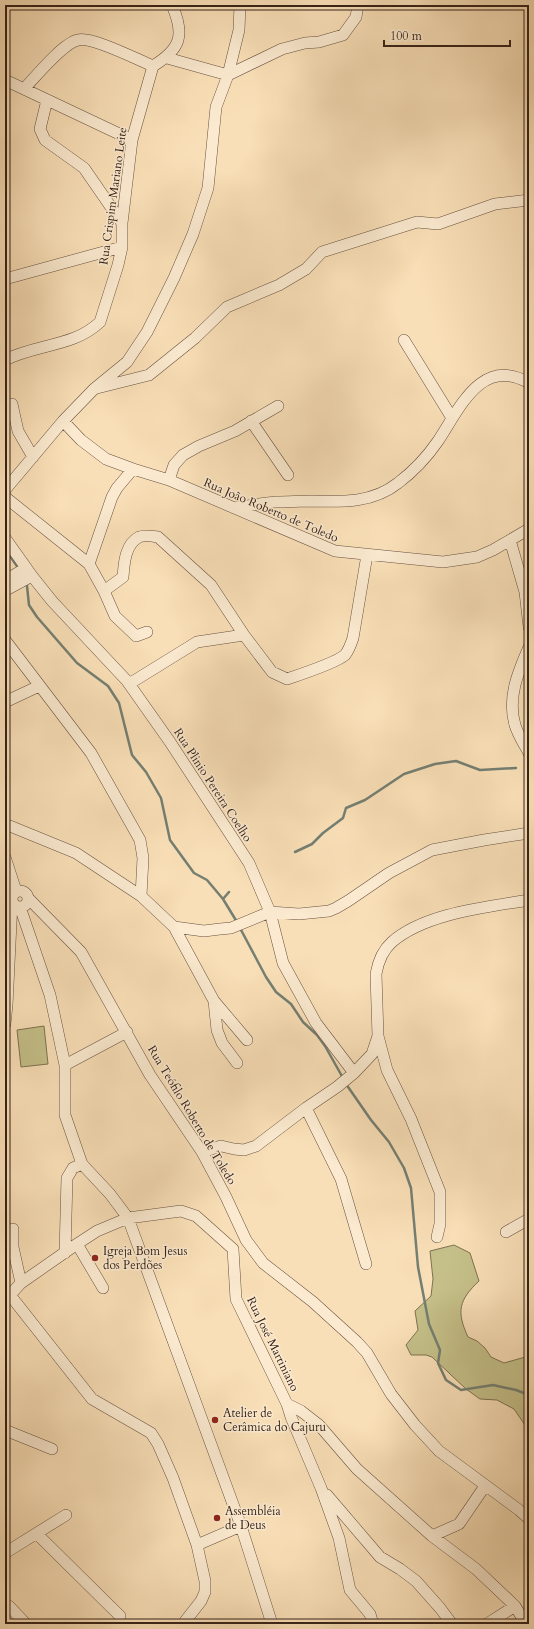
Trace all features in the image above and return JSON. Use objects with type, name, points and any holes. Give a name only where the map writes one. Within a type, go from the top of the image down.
[{"type":"street","points":[[24,89],[67,45],[78,40],[91,40],[153,66],[167,58],[178,42],[180,34],[172,5]]},
{"type":"street","points":[[5,490],[63,421],[94,388],[127,362],[137,348],[174,278],[191,240],[208,188],[216,107],[228,75],[239,30],[240,5]]},
{"type":"street","points":[[167,58],[228,75],[282,49],[305,43],[319,42],[343,35],[356,17],[358,5]]},
{"type":"street","name":"Rua Crispim Mariano Leite","points":[[5,360],[19,353],[78,337],[100,322],[108,300],[122,247],[122,224],[132,140],[153,66]]},
{"type":"street","points":[[5,80],[132,140]]},
{"type":"street","points":[[48,100],[40,129],[45,140],[84,168],[122,224]]},
{"type":"street","points":[[94,388],[149,375],[195,338],[227,307],[279,285],[306,269],[322,252],[417,222],[438,224],[495,204],[529,200]]},
{"type":"street","points":[[5,279],[122,247]]},
{"type":"street","points":[[404,340],[452,418]]},
{"type":"street","points":[[233,508],[274,502],[350,501],[378,495],[398,483],[418,466],[438,442],[452,418],[473,389],[488,378],[510,376],[521,378],[529,383]]},
{"type":"street","points":[[12,404],[18,431],[33,457]]},
{"type":"street","points":[[169,480],[174,465],[184,454],[235,431],[278,406]]},
{"type":"street","name":"Rua João Roberto de Toledo","points":[[63,421],[82,440],[106,459],[133,470],[169,480],[335,551],[443,562],[477,557],[529,529]]},
{"type":"street","points":[[251,421],[288,475]]},
{"type":"street","points":[[89,564],[112,497],[117,488],[133,470]]},
{"type":"street","points":[[5,497],[89,564],[104,591],[115,616],[136,636],[147,632]]},
{"type":"street","points":[[104,591],[122,577],[125,556],[130,545],[138,537],[158,537],[211,585],[244,635],[272,672],[287,679],[344,656],[349,649],[353,638],[367,555]]},
{"type":"street","name":"Rua Plinio Pereira Coelho","points":[[5,538],[19,578],[52,601],[130,684],[170,742],[249,863],[270,912],[283,963],[316,1023],[352,1074]]},
{"type":"street","points":[[510,540],[527,592],[529,627]]},
{"type":"street","points":[[130,684],[197,642],[244,635]]},
{"type":"street","points":[[5,640],[91,753],[140,840],[143,858],[140,896]]},
{"type":"street","points":[[529,647],[521,665],[511,703],[515,727],[529,753]]},
{"type":"street","points":[[5,702],[39,686]]},
{"type":"street","points":[[5,824],[76,853],[140,896],[174,926],[214,1001],[247,1040]]},
{"type":"street","points":[[174,926],[204,930],[231,928],[270,912],[299,914],[329,911],[348,901],[389,872],[432,850],[484,840],[529,834]]},
{"type":"street","points":[[5,857],[16,891]]},
{"type":"street","points":[[16,891],[24,892],[28,898],[25,905],[16,904]]},
{"type":"street","points":[[16,891],[12,895],[50,995],[65,1065],[65,1115],[82,1164],[110,1194],[128,1218],[241,1526],[272,1624]]},
{"type":"street","name":"Rua Teófilo Roberto de Toledo","points":[[28,898],[81,952],[150,1075],[202,1152],[226,1196],[246,1240],[263,1263],[313,1302],[362,1348],[377,1369],[391,1394],[415,1425],[439,1451],[529,1519]]},
{"type":"street","points":[[437,1238],[440,1224],[440,1192],[411,1119],[387,1070],[378,1036],[376,974],[382,956],[393,941],[420,926],[436,919],[464,911],[529,900]]},
{"type":"street","points":[[5,1024],[8,1005],[16,904]]},
{"type":"street","points":[[214,1001],[219,1036],[222,1043],[237,1063]]},
{"type":"street","points":[[65,1065],[127,1032]]},
{"type":"street","points":[[202,1152],[220,1146],[234,1150],[244,1150],[256,1146],[306,1108],[337,1088],[372,1054],[378,1036]]},
{"type":"street","points":[[306,1108],[341,1179],[366,1264]]},
{"type":"street","points":[[65,1253],[67,1178],[73,1168],[82,1164]]},
{"type":"street","points":[[183,1624],[201,1601],[205,1581],[197,1545],[168,1466],[158,1444],[151,1434],[92,1399],[7,1293],[97,1231],[128,1218],[181,1211],[196,1216],[233,1249],[246,1240]]},
{"type":"street","points":[[506,1232],[529,1219]]},
{"type":"street","points":[[13,1229],[13,1247],[21,1283]]},
{"type":"street","points":[[77,1244],[103,1288]]},
{"type":"street","name":"Rua José Martiniano","points":[[233,1249],[236,1299],[287,1404],[321,1488],[339,1538],[350,1590],[370,1614],[373,1624]]},
{"type":"street","points":[[287,1404],[301,1411],[319,1425],[357,1469],[432,1536],[476,1569],[515,1606],[526,1624]]},
{"type":"street","points":[[5,1430],[52,1449]]},
{"type":"street","points":[[432,1536],[459,1524],[485,1486]]},
{"type":"street","points":[[321,1488],[380,1557],[416,1581],[452,1624]]},
{"type":"street","points":[[5,1553],[38,1534],[66,1515]]},
{"type":"street","points":[[197,1545],[241,1526]]},
{"type":"street","points":[[38,1534],[120,1616]]},
{"type":"street","points":[[5,1605],[9,1606],[26,1624]]},
{"type":"street","points":[[488,1624],[515,1606]]},
{"type":"shaded area","points":[[44,1026],[48,1064],[21,1067],[17,1030]]},
{"type":"shaded area","points":[[454,1245],[470,1253],[479,1281],[467,1294],[462,1306],[462,1320],[468,1337],[477,1341],[485,1348],[491,1357],[504,1363],[529,1356],[529,1431],[514,1409],[497,1400],[480,1399],[466,1389],[432,1357],[426,1355],[411,1355],[406,1345],[418,1330],[415,1311],[431,1296],[433,1279],[430,1251]]},
{"type":"waterway","points":[[5,549],[19,569]]},
{"type":"waterway","points":[[25,583],[27,586],[29,605],[37,617],[77,663],[108,686],[119,703],[132,755],[146,772],[161,798],[170,840],[194,873],[207,880],[223,899],[237,922]]},
{"type":"waterway","points":[[295,852],[312,844],[323,833],[343,818],[346,808],[365,800],[404,774],[435,764],[456,761],[480,770],[516,768]]},
{"type":"waterway","points":[[223,899],[229,892]]},
{"type":"waterway","points":[[240,928],[266,977],[276,992],[291,1004],[303,1022],[317,1035],[343,1078]]},
{"type":"waterway","points":[[346,1084],[371,1120],[389,1142],[404,1168],[411,1188],[418,1267],[429,1324],[440,1350],[438,1363],[446,1380],[461,1390],[493,1385],[516,1390],[529,1395]]},
{"type":"place","name":"Igreja Bom Jesus dos Perdões","points":[[95,1258]]},
{"type":"place","name":"Atelier de Cerâmica do Cajuru","points":[[215,1420]]},
{"type":"place","name":"Assembléia de Deus","points":[[217,1518]]}]
